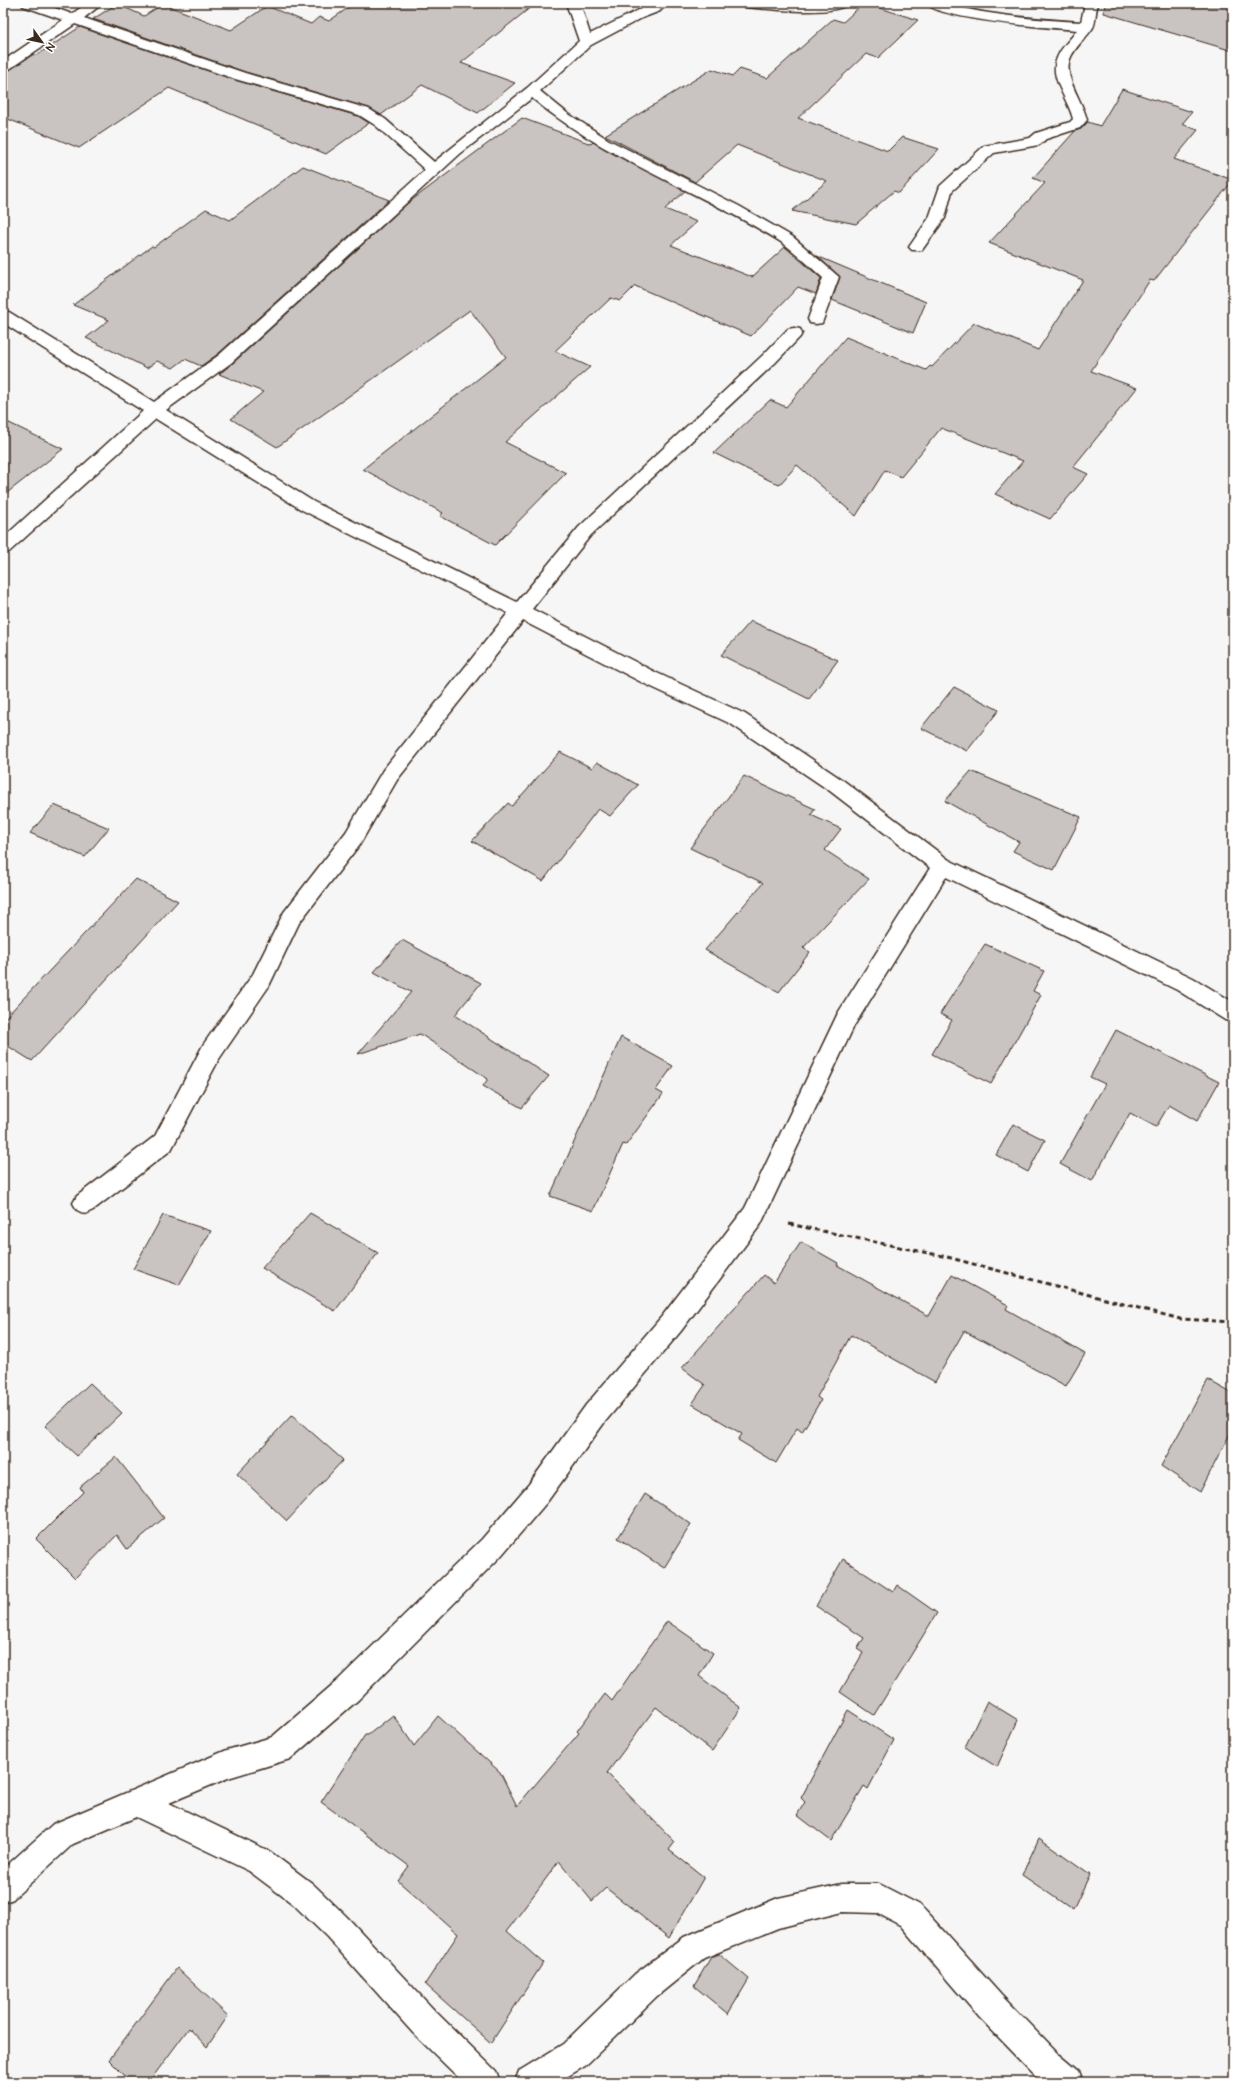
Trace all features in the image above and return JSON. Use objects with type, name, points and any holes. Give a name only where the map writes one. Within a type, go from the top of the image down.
[{"type":"street","points":[[28,3],[240,76],[364,112],[380,122],[434,170]]},
{"type":"street","points":[[3,67],[72,18],[96,3]]},
{"type":"street","points":[[573,3],[586,42]]},
{"type":"street","points":[[3,548],[155,410],[224,359],[456,150],[532,91],[586,42],[637,15],[655,8],[661,3]]},
{"type":"street","points":[[747,3],[780,7],[822,8],[842,3]]},
{"type":"street","points":[[933,3],[949,9],[988,19],[1087,27]]},
{"type":"street","points":[[917,247],[937,218],[945,189],[989,149],[1034,142],[1041,136],[1075,125],[1080,120],[1079,113],[1062,74],[1063,59],[1087,27],[1088,9],[1092,3]]},
{"type":"street","points":[[532,91],[562,116],[604,143],[734,208],[788,240],[831,277],[816,319]]},
{"type":"street","points":[[3,316],[308,506],[520,611],[650,678],[738,719],[837,786],[942,866],[1185,984],[1233,1013]]},
{"type":"street","points":[[85,1203],[164,1144],[211,1052],[261,980],[291,918],[353,838],[390,775],[585,531],[769,359],[794,333]]},
{"type":"street","points":[[3,1889],[63,1834],[227,1764],[280,1749],[348,1690],[491,1548],[538,1493],[594,1414],[672,1323],[754,1216],[846,1020],[942,866]]},
{"type":"street","points":[[136,1802],[258,1861],[303,1894],[337,1927],[424,2022],[485,2082]]},
{"type":"street","points":[[530,2082],[574,2055],[646,1985],[694,1947],[778,1913],[842,1898],[879,1899],[910,1915],[990,2006],[1048,2066],[1067,2082]]},
{"type":"path","points":[[754,1216],[947,1257],[1180,1319],[1233,1322]]},
{"type":"building","points":[[355,3],[536,3],[461,63],[515,83],[478,113],[422,85],[381,115],[369,108],[245,72],[93,19],[117,4],[144,16],[163,4],[231,30],[267,6],[311,24],[319,17],[329,21]]},
{"type":"building","points":[[864,3],[918,20],[878,58],[866,54],[798,118],[888,151],[902,137],[939,149],[899,193],[894,191],[856,224],[792,211],[827,181],[737,145],[695,182],[605,135],[712,69],[733,76],[740,69],[767,78],[833,19],[843,22]]},
{"type":"building","points":[[1105,3],[1233,3],[1233,51],[1104,13]]},
{"type":"building","points":[[80,27],[235,80],[358,116],[369,123],[326,154],[169,88],[79,148],[3,117],[3,73],[34,54],[37,55]]},
{"type":"building","points":[[1122,89],[1192,112],[1182,124],[1198,130],[1174,159],[1233,180],[1154,281],[1150,280],[1091,371],[1137,388],[1073,467],[1088,474],[1050,519],[995,494],[1023,461],[941,428],[901,477],[885,470],[856,516],[797,465],[779,485],[714,453],[770,400],[786,407],[846,337],[926,370],[930,366],[932,367],[974,323],[1038,350],[1083,280],[989,243],[1045,183],[1033,178],[1075,131],[1081,129],[1088,122],[1100,126]]},
{"type":"building","points":[[522,118],[591,144],[593,142],[685,191],[665,209],[697,222],[671,245],[752,277],[785,247],[821,278],[816,294],[798,287],[751,336],[635,286],[620,301],[611,298],[555,351],[590,367],[505,442],[566,473],[495,545],[440,516],[443,513],[363,469],[506,357],[470,310],[277,447],[231,419],[263,392],[219,374],[232,364],[408,203]]},
{"type":"building","points":[[303,166],[389,200],[218,354],[201,366],[185,359],[173,368],[157,361],[147,368],[86,338],[109,320],[73,305],[152,246],[154,247],[206,209],[230,220]]},
{"type":"building","points":[[817,256],[926,302],[913,333],[832,300],[840,277]]},
{"type":"building","points":[[3,420],[63,449],[3,496]]},
{"type":"building","points":[[751,621],[838,660],[809,699],[721,655]]},
{"type":"building","points":[[954,687],[999,710],[967,751],[921,728]]},
{"type":"building","points":[[560,752],[592,768],[597,762],[638,785],[610,816],[598,809],[543,881],[472,841],[508,803],[512,806]]},
{"type":"building","points":[[971,771],[1081,817],[1054,870],[1013,851],[1019,842],[945,801]]},
{"type":"building","points":[[744,776],[815,809],[811,815],[841,829],[825,850],[869,879],[803,948],[810,952],[779,992],[705,950],[763,883],[690,848]]},
{"type":"building","points":[[54,805],[109,828],[85,857],[30,833]]},
{"type":"building","points":[[136,879],[178,901],[32,1061],[3,1043],[3,1020]]},
{"type":"building","points":[[402,940],[481,983],[455,1015],[549,1076],[522,1108],[483,1086],[488,1079],[420,1034],[358,1054],[411,992],[374,972]]},
{"type":"building","points":[[985,944],[1044,971],[1033,991],[1041,995],[991,1084],[932,1054],[952,1020],[940,1014]]},
{"type":"building","points":[[1116,1030],[1219,1082],[1197,1121],[1169,1105],[1156,1127],[1130,1113],[1092,1181],[1060,1164],[1105,1084],[1090,1077]]},
{"type":"building","points":[[621,1037],[673,1066],[656,1090],[663,1094],[626,1145],[623,1144],[593,1211],[550,1196]]},
{"type":"building","points":[[1013,1124],[1045,1140],[1028,1172],[996,1155]]},
{"type":"building","points":[[310,1213],[378,1253],[335,1311],[262,1268]]},
{"type":"building","points":[[163,1215],[211,1231],[179,1285],[133,1269]]},
{"type":"building","points":[[801,1242],[838,1263],[837,1265],[929,1316],[952,1275],[1008,1305],[1006,1309],[1085,1354],[1066,1386],[964,1331],[935,1382],[851,1335],[817,1397],[821,1400],[802,1432],[797,1428],[776,1463],[738,1440],[742,1434],[692,1404],[705,1385],[682,1368],[764,1275],[774,1283]]},
{"type":"building","points":[[1208,1380],[1233,1394],[1233,1428],[1200,1492],[1161,1466]]},
{"type":"building","points":[[90,1383],[122,1413],[77,1456],[45,1426]]},
{"type":"building","points":[[292,1415],[343,1460],[287,1521],[237,1474]]},
{"type":"building","points":[[116,1457],[164,1518],[127,1549],[117,1535],[75,1578],[36,1539],[83,1492],[80,1487]]},
{"type":"building","points":[[645,1494],[691,1524],[664,1568],[618,1538]]},
{"type":"building","points":[[843,1559],[893,1592],[897,1585],[937,1613],[874,1715],[840,1692],[863,1653],[857,1649],[864,1638],[816,1606]]},
{"type":"building","points":[[667,1621],[713,1653],[699,1676],[741,1708],[712,1751],[656,1707],[607,1773],[675,1842],[669,1850],[704,1877],[669,1938],[606,1888],[592,1901],[559,1861],[507,1931],[543,1963],[491,2043],[425,1984],[458,1934],[398,1881],[409,1866],[321,1802],[365,1735],[368,1735],[393,1715],[414,1746],[438,1716],[500,1772],[517,1806],[579,1733],[577,1731],[605,1694],[612,1701]]},
{"type":"building","points":[[987,1701],[1018,1720],[997,1767],[965,1747]]},
{"type":"building","points":[[848,1710],[894,1740],[868,1789],[864,1786],[831,1841],[797,1815],[805,1802],[801,1798]]},
{"type":"building","points":[[1039,1838],[1090,1874],[1073,1910],[1022,1875]]},
{"type":"building","points":[[719,1954],[749,1979],[728,2014],[694,1986],[711,1957]]},
{"type":"building","points":[[177,1968],[228,2016],[207,2047],[189,2028],[149,2082],[131,2082],[109,2060]]}]
